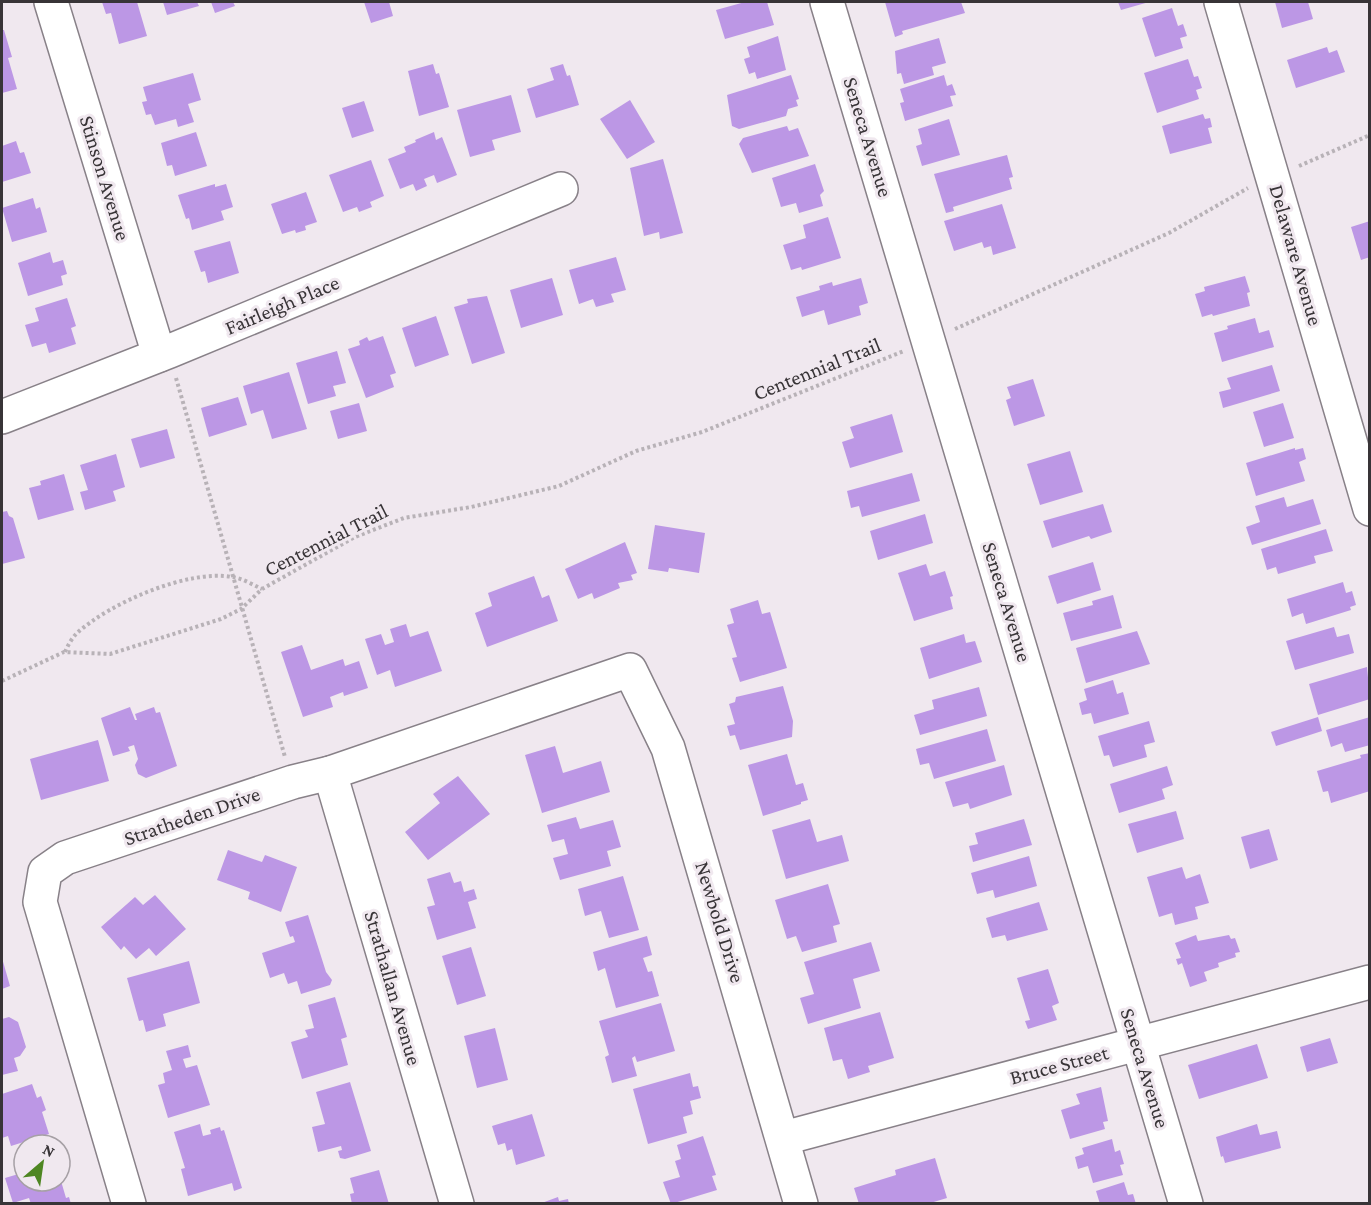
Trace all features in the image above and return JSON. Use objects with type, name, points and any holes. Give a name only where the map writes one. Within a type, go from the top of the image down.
[{"type":"street","name":"Stinson Avenue","points":[[51,2],[159,356]]},
{"type":"street","name":"Seneca Avenue","points":[[827,2],[1186,1203]]},
{"type":"street","name":"Delaware Avenue","points":[[1221,2],[1370,509]]},
{"type":"street","name":"Fairleigh Place","points":[[2,417],[159,356],[561,189]]},
{"type":"street","name":"Stratheden Drive","points":[[129,1203],[40,902],[45,872],[65,858],[292,782],[330,773],[630,670],[649,708]]},
{"type":"street","name":"Newbold Drive","points":[[649,708],[668,748],[784,1138],[801,1203]]},
{"type":"street","name":"Strathallan Avenue","points":[[330,773],[457,1203]]},
{"type":"street","name":"Bruce Street","points":[[784,1138],[1370,982]]},
{"type":"path","name":"Centennial Trail","points":[[2,681],[64,652],[110,654],[220,619],[241,609],[262,589],[355,537],[404,518],[471,507],[559,486],[636,451],[702,432],[929,341],[1169,233],[1211,206],[1370,135]]},
{"type":"path","points":[[159,356],[177,380],[292,782]]},
{"type":"path","name":"Centennial Trail","points":[[64,652],[76,634],[101,615],[176,582],[213,576],[233,577],[262,589]]},
{"type":"building","points":[[102,2],[137,2],[147,36],[119,44],[111,13],[106,14]]},
{"type":"building","points":[[163,2],[197,2],[199,6],[167,15]]},
{"type":"building","points":[[211,2],[233,2],[235,6],[215,13]]},
{"type":"building","points":[[364,2],[389,2],[393,16],[371,23]]},
{"type":"building","points":[[745,2],[767,2],[774,25],[725,39],[716,10]]},
{"type":"building","points":[[885,2],[961,2],[965,13],[902,31],[903,34],[895,37]]},
{"type":"building","points":[[1118,2],[1149,2],[1121,10]]},
{"type":"building","points":[[1275,2],[1308,2],[1313,19],[1282,28]]},
{"type":"building","points":[[1172,8],[1178,26],[1183,24],[1187,36],[1180,38],[1183,48],[1155,57],[1142,18]]},
{"type":"building","points":[[2,30],[4,30],[12,57],[8,58],[17,89],[2,93]]},
{"type":"building","points":[[778,36],[786,70],[757,79],[755,72],[749,74],[744,59],[750,57],[747,47]]},
{"type":"building","points":[[939,38],[946,63],[932,67],[934,75],[904,84],[901,73],[897,74],[895,51]]},
{"type":"building","points":[[1327,47],[1329,53],[1337,50],[1345,72],[1296,88],[1287,60]]},
{"type":"building","points":[[1188,59],[1194,77],[1198,76],[1202,88],[1196,90],[1199,99],[1157,113],[1144,73]]},
{"type":"building","points":[[433,64],[436,74],[439,73],[449,107],[419,116],[408,71]]},
{"type":"building","points":[[563,64],[567,76],[570,75],[579,105],[536,118],[527,89],[554,80],[550,68]]},
{"type":"building","points":[[193,73],[201,100],[188,104],[194,122],[178,127],[176,119],[155,125],[151,114],[146,115],[142,102],[147,101],[143,87]]},
{"type":"building","points":[[791,75],[799,99],[796,100],[798,106],[788,109],[786,116],[739,129],[732,126],[727,95]]},
{"type":"building","points":[[944,75],[947,86],[952,84],[956,95],[950,96],[953,106],[905,121],[900,103],[904,102],[900,89]]},
{"type":"building","points":[[511,95],[521,132],[492,140],[495,150],[470,157],[457,110]]},
{"type":"building","points":[[630,100],[655,142],[627,159],[600,119]]},
{"type":"building","points":[[364,101],[374,131],[352,138],[342,108]]},
{"type":"building","points":[[1203,114],[1205,119],[1210,118],[1212,127],[1208,128],[1212,143],[1170,154],[1162,126]]},
{"type":"building","points":[[949,119],[960,155],[922,166],[916,146],[922,144],[918,129]]},
{"type":"building","points":[[787,126],[789,131],[798,128],[809,156],[752,173],[739,144],[743,138]]},
{"type":"building","points":[[196,132],[207,166],[175,176],[172,165],[167,166],[161,143]]},
{"type":"building","points":[[434,132],[436,140],[442,137],[457,175],[437,183],[434,175],[424,179],[427,186],[416,191],[413,184],[400,189],[388,159],[406,152],[404,147]]},
{"type":"building","points":[[16,141],[20,153],[24,152],[31,173],[2,182],[2,146]]},
{"type":"building","points":[[1007,155],[1013,177],[1009,178],[1012,189],[953,207],[954,211],[946,213],[934,174]]},
{"type":"building","points":[[663,159],[683,233],[660,239],[659,232],[644,236],[630,168]]},
{"type":"building","points":[[371,160],[384,196],[370,202],[372,207],[359,212],[357,207],[343,212],[329,175]]},
{"type":"building","points":[[815,164],[824,191],[820,195],[823,206],[799,213],[796,203],[781,207],[772,178]]},
{"type":"building","points":[[215,184],[215,187],[226,184],[233,207],[221,211],[224,220],[192,230],[178,195]]},
{"type":"building","points":[[306,192],[317,222],[305,226],[306,230],[296,233],[295,230],[282,234],[271,204]]},
{"type":"building","points":[[33,198],[36,209],[40,207],[47,232],[12,242],[2,208]]},
{"type":"building","points":[[1002,204],[1016,248],[993,255],[991,246],[984,248],[982,242],[954,251],[944,221]]},
{"type":"building","points":[[828,217],[841,258],[802,270],[801,267],[791,270],[783,245],[806,238],[803,225]]},
{"type":"building","points":[[1370,221],[1370,257],[1361,260],[1351,227]]},
{"type":"building","points":[[230,241],[239,273],[208,283],[205,271],[201,272],[194,251]]},
{"type":"building","points":[[50,252],[53,263],[63,260],[67,274],[61,276],[63,285],[28,296],[18,263]]},
{"type":"building","points":[[616,257],[626,290],[611,294],[614,302],[596,307],[593,299],[579,304],[569,270]]},
{"type":"building","points":[[1245,276],[1250,292],[1247,293],[1250,306],[1202,317],[1195,294],[1205,291],[1204,287]]},
{"type":"building","points":[[552,278],[563,315],[521,328],[510,290]]},
{"type":"building","points":[[861,278],[868,303],[859,306],[861,315],[828,325],[824,310],[802,317],[796,297],[820,290],[819,286],[832,282],[833,286]]},
{"type":"building","points":[[487,296],[505,353],[472,364],[454,307],[468,303],[467,299]]},
{"type":"building","points":[[67,298],[76,326],[71,328],[76,344],[49,353],[46,343],[32,347],[25,325],[39,321],[35,308]]},
{"type":"building","points":[[436,316],[449,355],[415,367],[402,328]]},
{"type":"building","points":[[1255,318],[1259,333],[1269,330],[1274,347],[1222,362],[1214,333],[1228,329],[1227,326]]},
{"type":"building","points":[[383,336],[396,373],[390,375],[394,387],[366,398],[348,349],[360,345],[359,341],[367,337],[369,341]]},
{"type":"building","points":[[337,351],[346,383],[333,386],[336,396],[308,404],[296,363]]},
{"type":"building","points":[[1272,365],[1280,391],[1223,408],[1219,392],[1231,389],[1227,378]]},
{"type":"building","points":[[289,372],[307,429],[272,439],[263,410],[251,414],[243,386]]},
{"type":"building","points":[[1033,379],[1045,416],[1014,426],[1006,400],[1011,398],[1007,387]]},
{"type":"building","points":[[238,397],[247,425],[209,437],[201,408]]},
{"type":"building","points":[[359,403],[367,431],[338,439],[330,411]]},
{"type":"building","points":[[1283,403],[1294,438],[1264,447],[1253,412]]},
{"type":"building","points":[[892,414],[903,452],[850,468],[842,442],[854,438],[850,427]]},
{"type":"building","points":[[167,429],[175,458],[140,468],[131,439]]},
{"type":"building","points":[[1295,448],[1295,450],[1303,448],[1306,459],[1299,462],[1305,481],[1256,496],[1246,463]]},
{"type":"building","points":[[1070,451],[1083,492],[1040,505],[1027,464]]},
{"type":"building","points":[[116,454],[125,487],[113,491],[116,501],[85,510],[80,492],[88,490],[80,465]]},
{"type":"building","points":[[912,473],[920,501],[862,517],[859,506],[851,508],[847,491]]},
{"type":"building","points":[[64,474],[74,510],[38,520],[29,488],[41,485],[40,481]]},
{"type":"building","points":[[1284,497],[1287,507],[1313,499],[1321,524],[1252,545],[1246,527],[1260,522],[1255,506]]},
{"type":"building","points":[[1103,504],[1112,532],[1091,539],[1089,536],[1052,548],[1043,521]]},
{"type":"building","points":[[7,511],[13,518],[25,558],[2,564],[2,512]]},
{"type":"building","points":[[925,514],[933,543],[878,560],[870,531]]},
{"type":"building","points":[[655,525],[705,533],[699,573],[669,568],[668,572],[648,569]]},
{"type":"building","points":[[1326,529],[1333,551],[1314,556],[1316,563],[1278,574],[1276,567],[1267,570],[1261,549]]},
{"type":"building","points":[[625,542],[637,573],[631,575],[633,580],[618,583],[620,588],[594,599],[592,593],[578,599],[565,569]]},
{"type":"building","points":[[1093,562],[1101,590],[1057,604],[1048,576]]},
{"type":"building","points":[[926,564],[930,576],[945,571],[953,596],[950,597],[953,609],[914,621],[898,573]]},
{"type":"building","points":[[534,576],[542,598],[549,595],[558,621],[487,647],[475,613],[492,606],[488,593]]},
{"type":"building","points":[[1343,582],[1346,593],[1352,591],[1356,605],[1350,607],[1351,610],[1306,624],[1303,613],[1292,617],[1287,599]]},
{"type":"building","points":[[1113,595],[1122,628],[1071,641],[1063,613],[1093,605],[1092,601]]},
{"type":"building","points":[[758,600],[762,614],[770,612],[787,668],[740,682],[732,658],[737,657],[727,625],[734,623],[730,609]]},
{"type":"building","points":[[406,624],[410,637],[428,631],[442,671],[395,687],[390,670],[377,675],[365,639],[381,634],[385,645],[394,642],[390,629]]},
{"type":"building","points":[[1334,627],[1337,637],[1349,634],[1354,653],[1295,670],[1286,641]]},
{"type":"building","points":[[1137,631],[1150,664],[1086,683],[1076,648]]},
{"type":"building","points":[[964,634],[966,643],[975,641],[982,662],[929,679],[920,648]]},
{"type":"building","points":[[302,645],[311,670],[343,659],[345,666],[359,661],[368,688],[344,696],[343,692],[330,697],[333,707],[303,717],[281,652]]},
{"type":"building","points":[[1367,667],[1370,699],[1318,715],[1309,684]]},
{"type":"building","points":[[1113,680],[1117,694],[1123,692],[1129,714],[1094,724],[1091,713],[1082,715],[1079,703],[1087,700],[1084,689]]},
{"type":"building","points":[[783,686],[793,721],[792,737],[740,750],[735,735],[730,736],[727,726],[735,724],[729,704],[735,702],[736,697]]},
{"type":"building","points":[[979,687],[987,716],[920,735],[914,715],[934,709],[932,700]]},
{"type":"building","points":[[130,707],[135,720],[137,720],[135,714],[154,707],[156,713],[160,712],[177,766],[146,778],[138,774],[135,765],[138,759],[134,745],[128,747],[130,751],[113,756],[101,718]]},
{"type":"building","points":[[1318,717],[1322,731],[1276,746],[1271,732]]},
{"type":"building","points":[[1370,717],[1370,745],[1345,752],[1342,743],[1331,747],[1326,730]]},
{"type":"building","points":[[1149,721],[1155,742],[1144,745],[1147,757],[1113,767],[1109,755],[1104,756],[1098,736]]},
{"type":"building","points":[[987,729],[996,761],[934,779],[929,763],[920,765],[916,749]]},
{"type":"building","points":[[98,740],[109,781],[41,800],[30,759]]},
{"type":"building","points":[[555,746],[563,773],[601,761],[610,792],[542,813],[525,755]]},
{"type":"building","points":[[1370,753],[1370,791],[1331,803],[1328,791],[1323,792],[1317,771],[1361,758],[1360,755]]},
{"type":"building","points":[[787,754],[796,785],[803,783],[808,800],[763,816],[748,765]]},
{"type":"building","points":[[1004,765],[1012,795],[970,809],[968,803],[953,807],[945,782]]},
{"type":"building","points":[[1167,766],[1173,785],[1162,789],[1165,799],[1119,813],[1110,784]]},
{"type":"building","points":[[458,776],[490,814],[428,860],[405,832],[440,803],[433,794]]},
{"type":"building","points":[[1176,811],[1184,839],[1137,853],[1128,824]]},
{"type":"building","points":[[576,817],[580,829],[613,820],[621,847],[607,851],[611,866],[560,880],[553,858],[568,854],[564,839],[552,842],[547,825]]},
{"type":"building","points":[[810,819],[817,842],[842,835],[849,861],[786,879],[772,830]]},
{"type":"building","points":[[1024,819],[1032,845],[973,862],[969,846],[978,844],[975,833]]},
{"type":"building","points":[[1269,829],[1278,860],[1250,869],[1241,837]]},
{"type":"building","points":[[228,850],[262,862],[265,855],[297,867],[281,912],[248,899],[250,892],[217,880]]},
{"type":"building","points":[[1029,856],[1037,886],[995,898],[993,890],[977,894],[971,873]]},
{"type":"building","points":[[1182,867],[1186,879],[1200,874],[1209,903],[1195,907],[1198,919],[1175,925],[1172,913],[1159,917],[1147,877]]},
{"type":"building","points":[[450,872],[454,883],[461,881],[464,892],[474,889],[477,899],[468,902],[476,928],[437,940],[427,907],[435,905],[427,879]]},
{"type":"building","points":[[623,876],[639,930],[609,938],[601,911],[585,916],[578,889]]},
{"type":"building","points":[[828,884],[840,924],[833,926],[837,942],[802,952],[796,936],[787,939],[775,900]]},
{"type":"building","points":[[155,895],[186,929],[156,956],[149,948],[136,959],[124,946],[121,950],[101,927],[135,897],[143,905]]},
{"type":"building","points":[[1039,902],[1048,930],[1007,941],[1005,935],[992,938],[986,918]]},
{"type":"building","points":[[308,915],[326,972],[332,980],[330,985],[301,994],[297,981],[288,984],[284,973],[270,978],[262,953],[295,942],[293,936],[290,937],[285,922]]},
{"type":"building","points":[[1196,935],[1198,941],[1229,935],[1231,939],[1235,938],[1240,952],[1235,953],[1236,957],[1218,963],[1219,967],[1204,972],[1207,981],[1190,987],[1182,963],[1178,965],[1176,959],[1181,958],[1175,943]]},
{"type":"building","points":[[647,936],[652,955],[643,958],[648,972],[652,971],[659,996],[616,1008],[605,968],[598,971],[593,952]]},
{"type":"building","points":[[871,942],[880,971],[853,979],[861,1008],[808,1024],[800,998],[814,994],[804,962]]},
{"type":"building","points":[[471,947],[486,996],[457,1005],[442,956]]},
{"type":"building","points":[[2,958],[10,986],[2,989]]},
{"type":"building","points":[[189,961],[200,1003],[163,1014],[166,1026],[146,1032],[143,1020],[139,1021],[127,978]]},
{"type":"building","points":[[1048,969],[1059,1003],[1052,1006],[1057,1020],[1028,1029],[1025,1021],[1030,1020],[1017,978]]},
{"type":"building","points":[[335,997],[347,1037],[341,1039],[348,1065],[302,1079],[291,1042],[308,1037],[305,1030],[314,1028],[308,1005]]},
{"type":"building","points":[[661,1003],[675,1051],[637,1062],[635,1056],[632,1058],[637,1076],[612,1083],[605,1057],[609,1055],[599,1021]]},
{"type":"building","points":[[880,1012],[894,1058],[868,1066],[870,1072],[848,1079],[842,1059],[833,1061],[824,1028]]},
{"type":"building","points":[[9,1017],[18,1022],[26,1047],[20,1056],[14,1058],[18,1071],[2,1075],[2,1019]]},
{"type":"building","points":[[495,1028],[508,1080],[477,1088],[464,1036]]},
{"type":"building","points":[[1330,1038],[1338,1063],[1307,1072],[1300,1047]]},
{"type":"building","points":[[1257,1044],[1268,1078],[1199,1099],[1188,1065]]},
{"type":"building","points":[[188,1045],[191,1057],[183,1059],[186,1068],[197,1065],[210,1105],[168,1118],[158,1085],[165,1083],[163,1073],[172,1070],[166,1051]]},
{"type":"building","points":[[690,1073],[693,1087],[698,1086],[701,1098],[690,1101],[693,1114],[683,1117],[687,1133],[648,1144],[633,1089]]},
{"type":"building","points":[[350,1082],[371,1151],[345,1159],[340,1158],[338,1151],[342,1150],[341,1146],[318,1152],[312,1127],[325,1124],[316,1092]]},
{"type":"building","points":[[32,1084],[37,1098],[41,1096],[46,1110],[42,1112],[49,1133],[12,1133],[11,1146],[8,1136],[2,1138],[2,1094]]},
{"type":"building","points":[[1101,1087],[1108,1121],[1103,1122],[1105,1129],[1070,1139],[1061,1110],[1080,1104],[1076,1094]]},
{"type":"building","points":[[532,1114],[545,1156],[516,1165],[512,1149],[507,1151],[505,1143],[498,1145],[492,1126]]},
{"type":"building","points":[[200,1124],[203,1136],[211,1134],[210,1130],[220,1127],[221,1131],[224,1130],[242,1188],[234,1191],[232,1183],[188,1196],[181,1169],[185,1168],[174,1132]]},
{"type":"building","points":[[1257,1124],[1260,1135],[1277,1131],[1281,1148],[1225,1163],[1223,1156],[1221,1157],[1216,1137]]},
{"type":"building","points":[[703,1136],[716,1175],[712,1176],[717,1190],[671,1204],[663,1182],[680,1177],[675,1161],[681,1159],[677,1145]]},
{"type":"building","points":[[1112,1139],[1115,1152],[1120,1150],[1124,1164],[1120,1165],[1123,1175],[1093,1183],[1088,1166],[1078,1169],[1075,1157],[1084,1154],[1082,1148]]},
{"type":"building","points":[[935,1158],[947,1198],[927,1204],[859,1204],[854,1188],[896,1175],[895,1170]]},
{"type":"building","points":[[379,1170],[389,1204],[352,1204],[350,1194],[354,1193],[350,1178]]},
{"type":"building","points":[[12,1176],[12,1193],[65,1193],[66,1198],[69,1197],[71,1204],[31,1204],[29,1198],[13,1203],[5,1178]]},
{"type":"building","points":[[1124,1182],[1128,1195],[1133,1194],[1136,1204],[1100,1204],[1096,1191]]},
{"type":"building","points":[[558,1197],[559,1201],[568,1199],[569,1204],[539,1204]]}]
